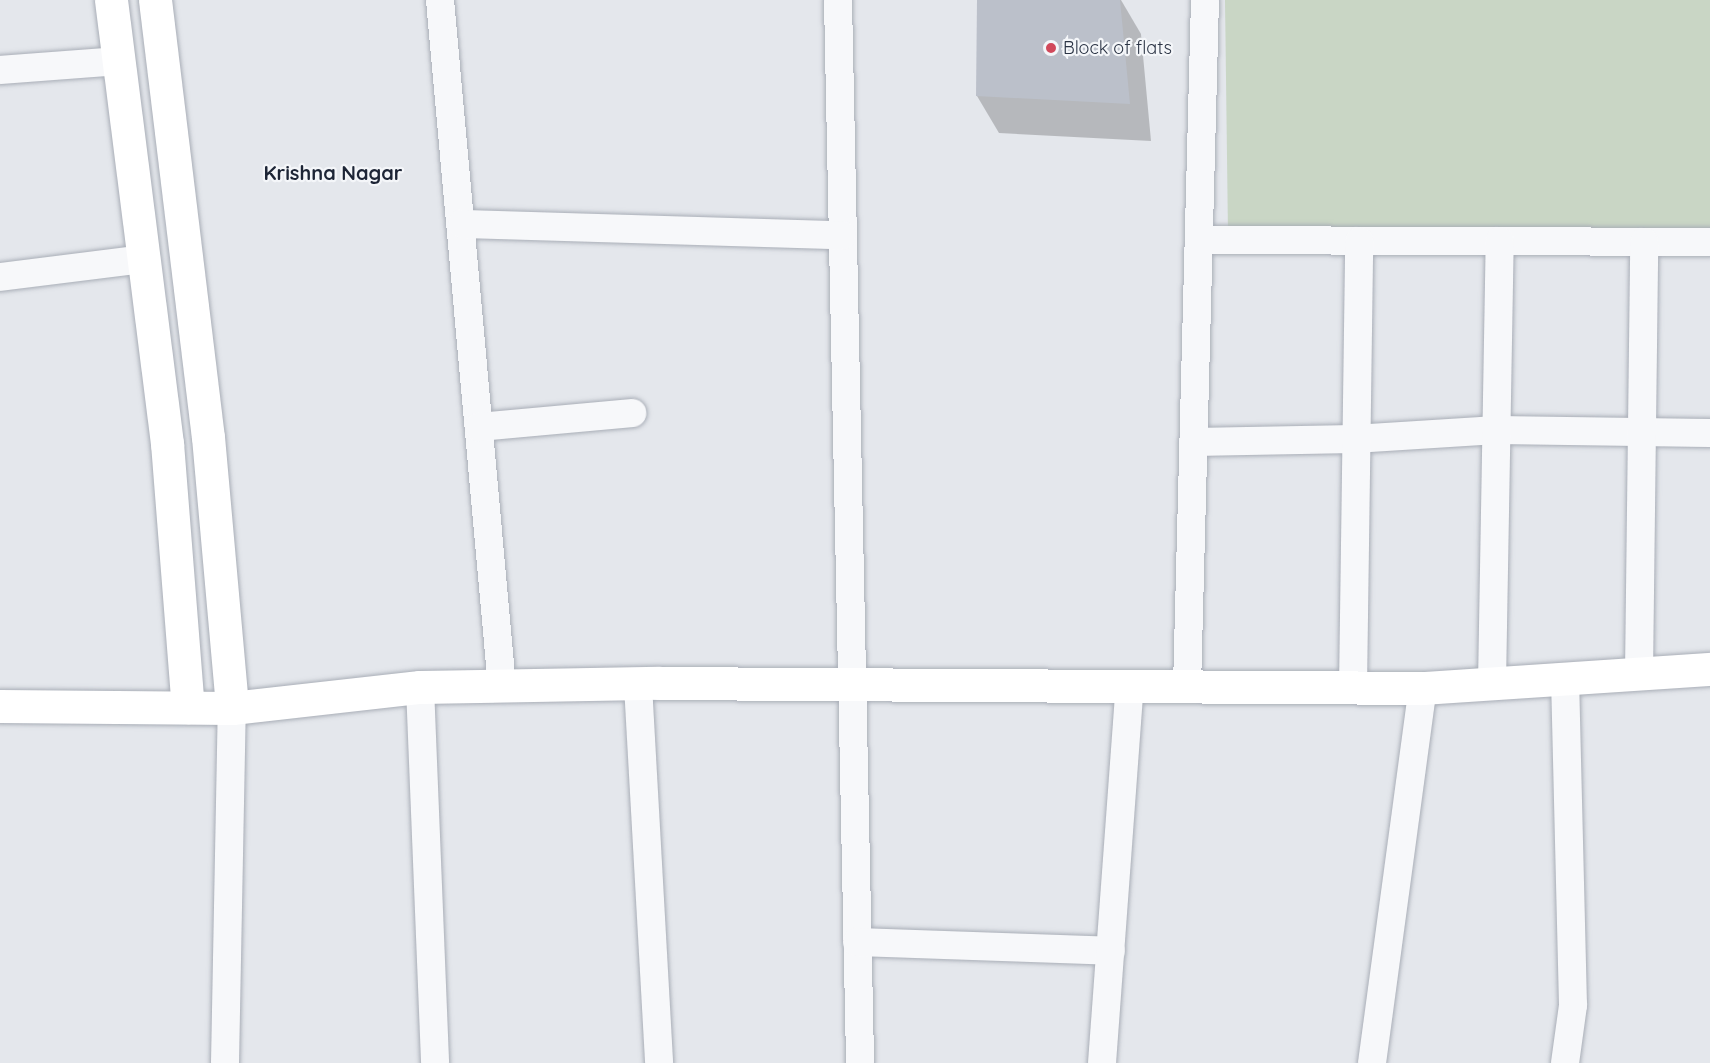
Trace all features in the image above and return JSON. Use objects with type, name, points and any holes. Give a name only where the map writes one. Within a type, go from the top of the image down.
[{"type":"street","points":[[111,0],[167,443],[188,707]]},
{"type":"street","points":[[155,0],[208,437],[232,708],[225,1063]]},
{"type":"street","points":[[440,0],[502,686]]},
{"type":"street","points":[[838,0],[850,684],[860,1063]]},
{"type":"street","points":[[1187,687],[1205,0]]},
{"type":"street","points":[[0,70],[119,61]]},
{"type":"street","points":[[462,224],[842,236]]},
{"type":"street","points":[[1199,240],[1710,242]]},
{"type":"street","points":[[1353,688],[1354,439],[1359,241]]},
{"type":"street","points":[[1492,684],[1500,242]]},
{"type":"street","points":[[1639,674],[1644,242]]},
{"type":"street","points":[[0,277],[145,259]]},
{"type":"street","points":[[479,427],[632,413]]},
{"type":"street","points":[[1194,442],[1354,439],[1497,430],[1710,433]]},
{"type":"street","points":[[0,706],[232,708],[420,687],[850,684],[1423,688],[1710,669]]},
{"type":"street","points":[[1565,679],[1573,1005],[1565,1063]]},
{"type":"street","points":[[638,685],[659,1063]]},
{"type":"street","points":[[1102,1063],[1130,686]]},
{"type":"street","points":[[420,687],[435,1063]]},
{"type":"street","points":[[1372,1063],[1423,688]]},
{"type":"street","points":[[857,942],[1111,951]]},
{"type":"green space","points":[[1225,0],[1710,0],[1710,230],[1228,235]]},
{"type":"building","name":"Block of flats","points":[[977,0],[1120,0],[1130,104],[976,96]]},
{"type":"place","name":"Block of flats","points":[[1051,48]]},
{"type":"district","name":"Krishna Nagar","points":[[333,172]]}]
